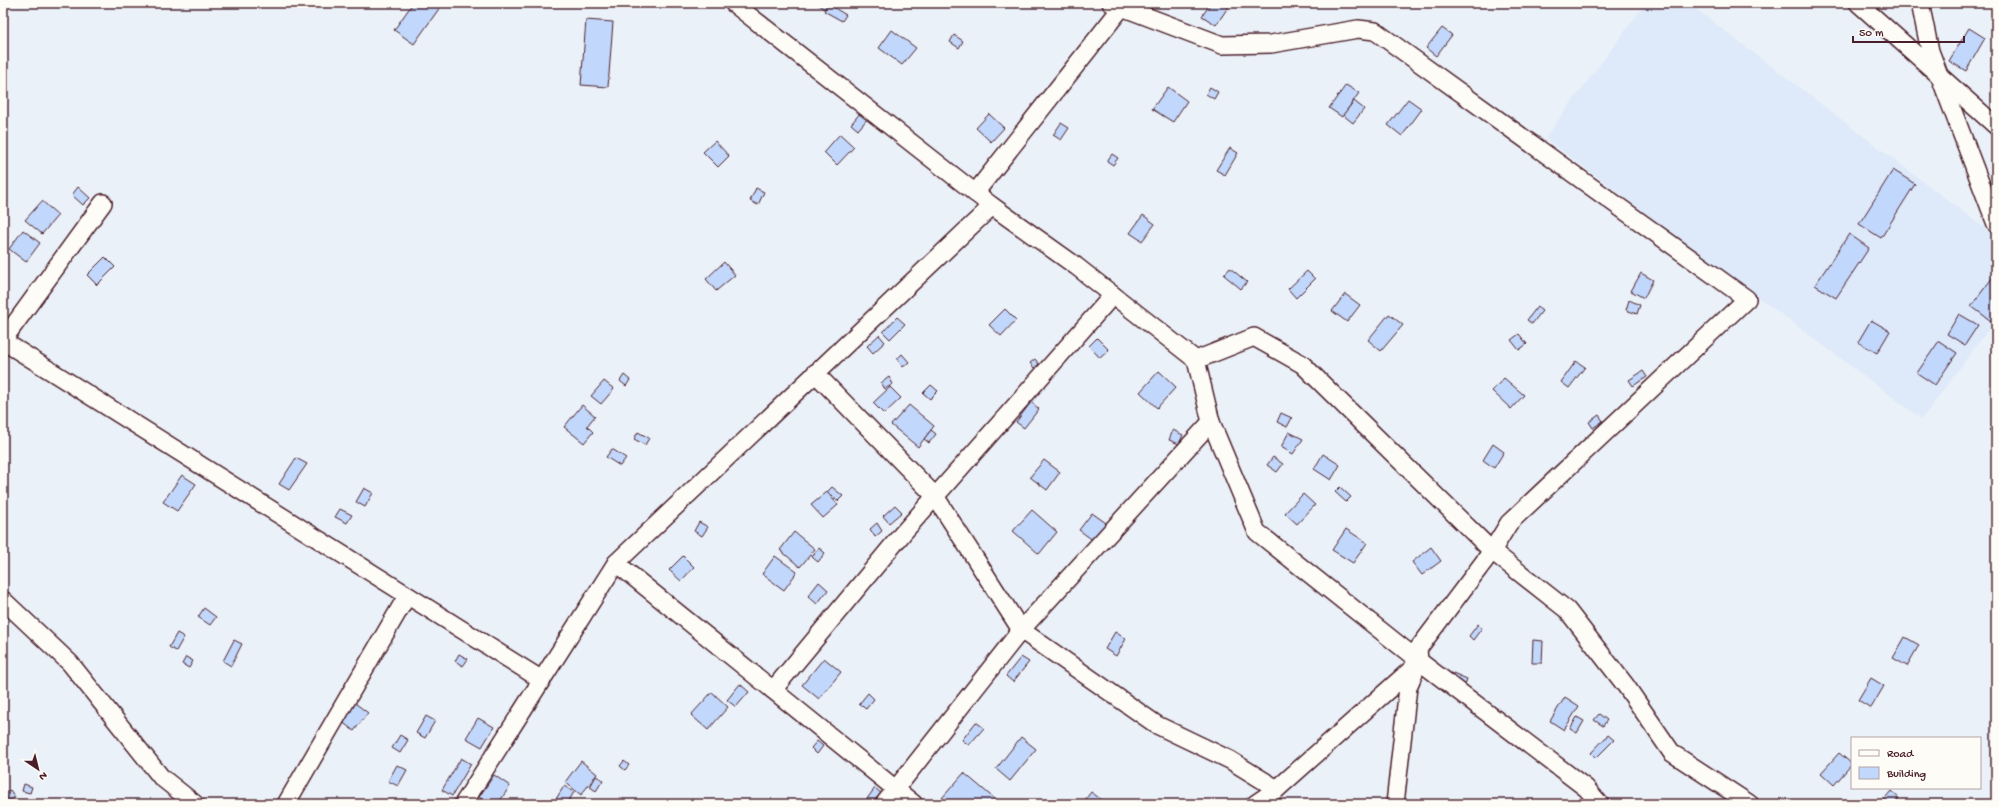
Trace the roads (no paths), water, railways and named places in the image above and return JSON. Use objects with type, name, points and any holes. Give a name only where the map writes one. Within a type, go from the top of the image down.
[{"type":"street","points":[[733,3],[975,193],[1076,266],[1196,360],[1211,422],[1257,532],[1419,661],[1586,788],[1600,804]]},
{"type":"street","points":[[1858,3],[1996,126]]},
{"type":"street","points":[[1920,3],[1930,51],[1996,224]]},
{"type":"street","points":[[975,193],[1116,5],[1222,45],[1271,44],[1358,29],[1375,31],[1748,299],[1509,523],[1492,551],[1418,649],[1419,661],[1408,687],[1395,804]]},
{"type":"street","points":[[103,203],[3,341],[542,680]]},
{"type":"street","points":[[464,804],[616,563],[992,206]]},
{"type":"street","points":[[773,690],[903,532],[1113,296]]},
{"type":"street","points":[[1196,360],[1254,337],[1302,364],[1492,551],[1567,610],[1626,686],[1672,754],[1750,804]]},
{"type":"street","points":[[815,373],[935,496],[1021,630],[1157,725],[1230,760],[1277,790]]},
{"type":"street","points":[[884,804],[1021,630],[1211,422]]},
{"type":"street","points":[[616,563],[914,804]]},
{"type":"street","points":[[286,804],[407,596]]},
{"type":"street","points":[[3,600],[70,663],[161,777],[195,804]]},
{"type":"street","points":[[1255,804],[1277,790],[1419,661]]}]
